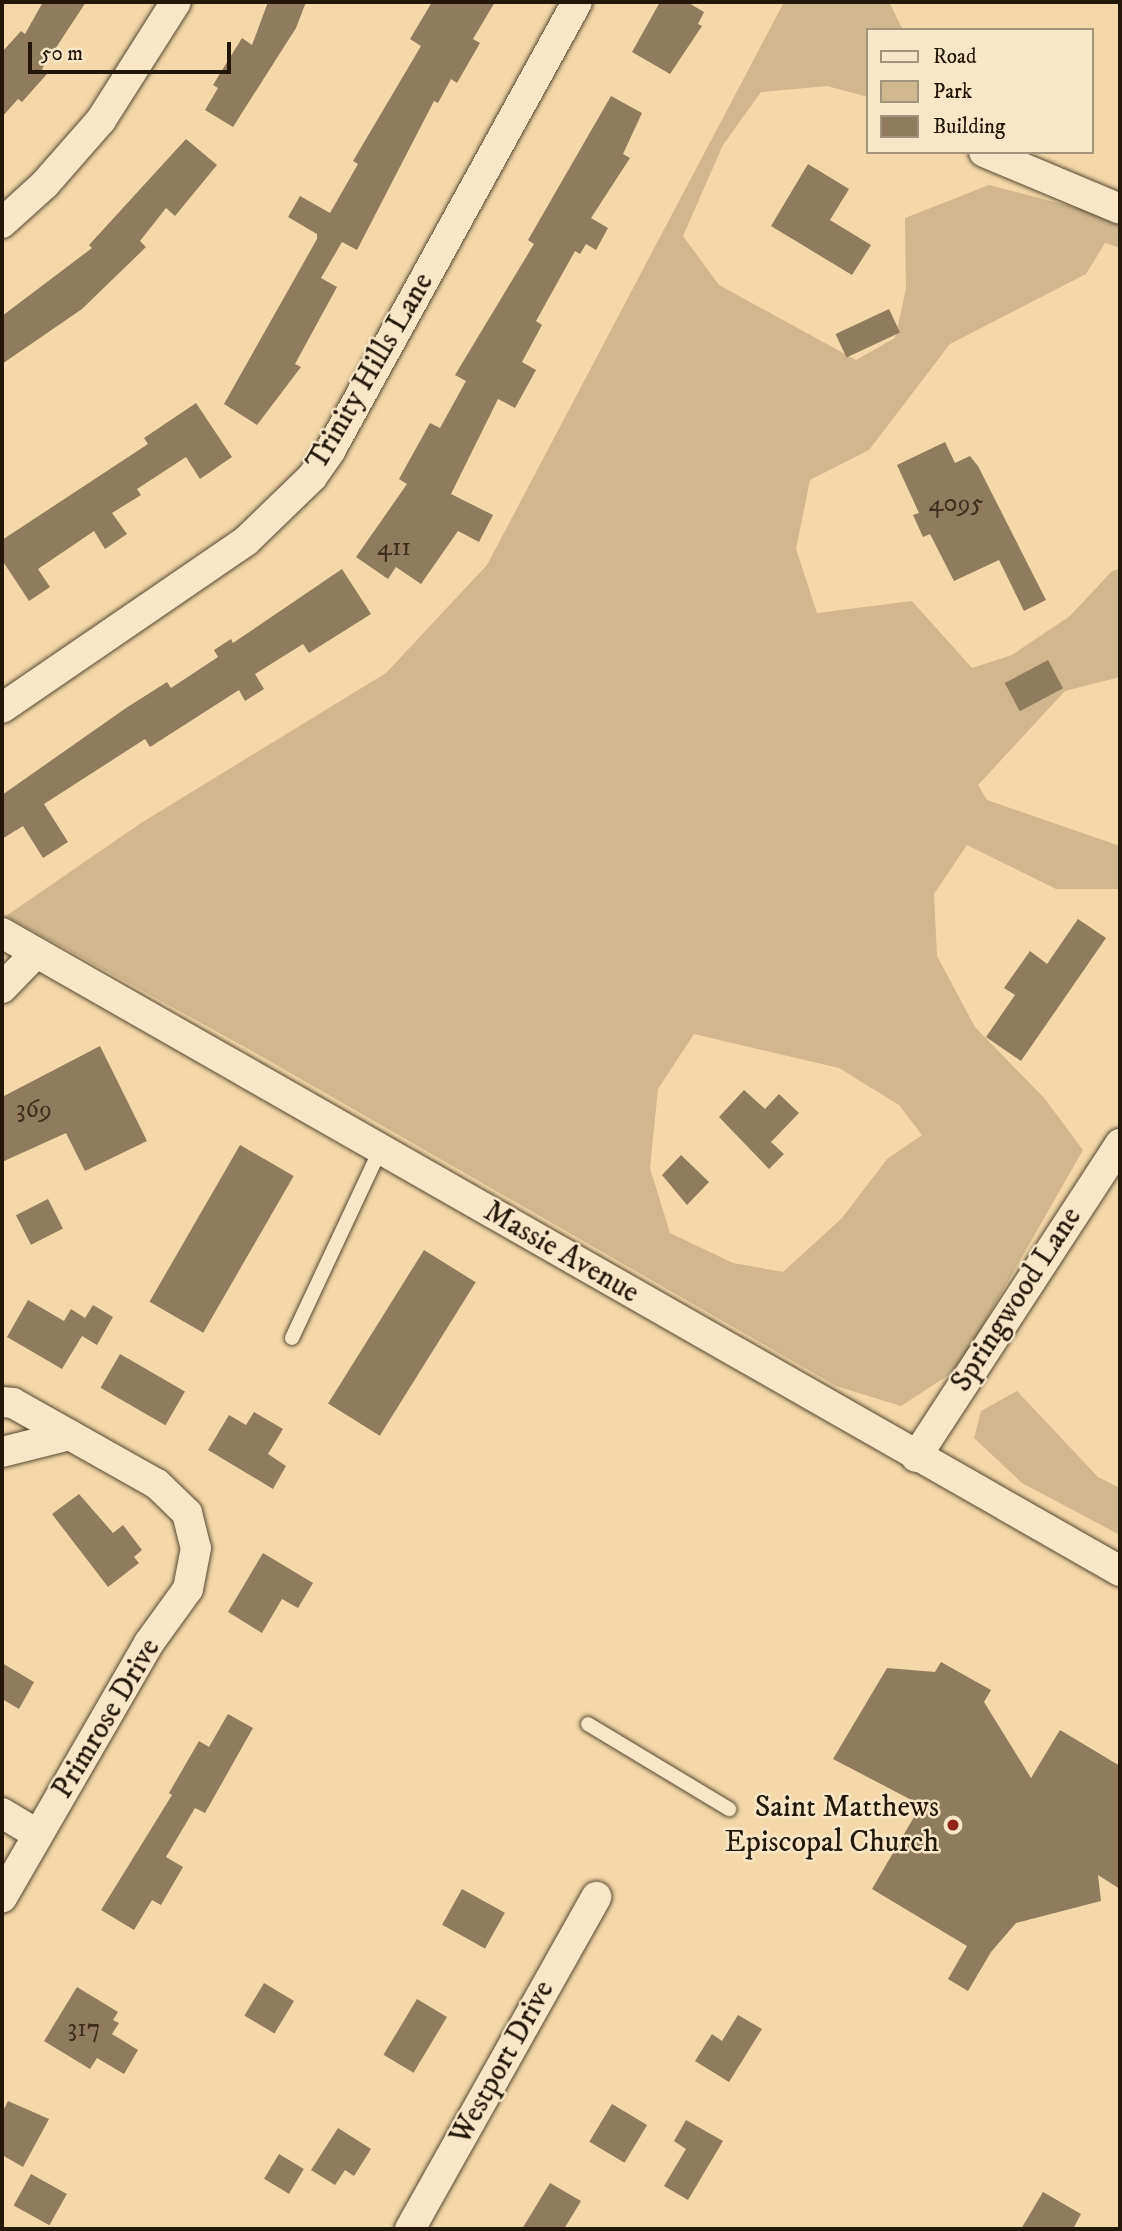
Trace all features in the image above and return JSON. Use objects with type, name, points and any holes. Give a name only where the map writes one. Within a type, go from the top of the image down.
[{"type":"street","points":[[2,223],[44,184],[102,120],[176,2]]},
{"type":"street","name":"Trinity Hills Lane","points":[[2,708],[246,541],[312,477],[330,451],[577,2]]},
{"type":"street","points":[[989,154],[1120,209]]},
{"type":"street","name":"Massie Avenue","points":[[2,933],[1120,1571]]},
{"type":"street","points":[[2,988],[36,953]]},
{"type":"street","name":"Springwood Lane","points":[[916,1457],[1120,1144]]},
{"type":"street","points":[[2,1402],[70,1435]]},
{"type":"street","points":[[2,1452],[70,1435]]},
{"type":"street","name":"Primrose Drive","points":[[2,1898],[149,1643],[188,1589],[194,1573],[194,1536],[179,1502],[156,1484],[70,1435]]},
{"type":"street","points":[[2,1813],[37,1834]]},
{"type":"street","name":"Westport Drive","points":[[410,2229],[596,1897]]},
{"type":"lane","points":[[292,1338],[380,1150]]},
{"type":"lane","points":[[588,1724],[729,1809]]},
{"type":"green space","points":[[784,2],[889,2],[902,28],[866,28],[866,96],[827,86],[761,92],[723,145],[683,236],[719,285],[856,360],[895,338],[906,289],[905,218],[989,185],[1120,219],[1120,248],[1105,243],[1086,274],[950,344],[869,450],[810,480],[796,549],[817,613],[912,601],[972,668],[1012,655],[1070,616],[1112,571],[1120,569],[1120,677],[1065,691],[978,785],[987,800],[1120,846],[1120,889],[1056,889],[967,845],[934,894],[937,956],[975,1027],[1045,1099],[1083,1150],[958,1369],[901,1406],[836,1386],[252,1051],[6,916],[141,823],[386,673],[487,565]],"holes":[[[694,1034],[839,1068],[899,1105],[922,1135],[887,1159],[842,1218],[783,1272],[733,1263],[670,1233],[650,1168],[658,1089]]]},
{"type":"green space","points":[[1017,1391],[1098,1477],[1120,1488],[1120,1535],[1022,1483],[974,1438],[981,1411]]},
{"type":"building","points":[[43,2],[86,2],[42,69],[47,74],[22,102],[18,99],[2,117],[2,52],[21,31],[25,34]]},
{"type":"building","points":[[268,2],[306,2],[296,28],[233,127],[205,110],[218,88],[213,85],[242,38],[252,45]]},
{"type":"building","points":[[432,2],[495,2],[473,39],[480,43],[457,83],[451,79],[438,103],[434,101],[357,250],[342,242],[321,278],[337,287],[295,364],[301,367],[257,425],[224,404],[317,239],[317,234],[288,217],[300,196],[330,213],[358,164],[353,161],[421,46],[410,39]]},
{"type":"building","points":[[660,2],[687,2],[704,12],[698,24],[702,26],[670,74],[632,52]]},
{"type":"building","points":[[611,96],[642,113],[623,154],[630,158],[591,218],[608,228],[596,250],[586,244],[580,254],[575,251],[536,321],[542,325],[522,362],[536,370],[515,408],[498,399],[451,494],[493,515],[479,542],[458,531],[421,584],[396,567],[388,579],[356,557],[407,484],[399,479],[430,423],[440,428],[466,381],[455,375],[534,244],[528,240]]},
{"type":"building","points":[[186,139],[217,165],[175,216],[166,208],[140,241],[146,247],[82,309],[2,364],[2,316],[92,248],[89,245]]},
{"type":"building","points":[[808,164],[849,189],[830,220],[871,245],[852,275],[771,226]]},
{"type":"building","points":[[889,309],[900,333],[847,357],[836,334]]},
{"type":"building","points":[[196,403],[232,457],[200,479],[186,457],[137,489],[141,495],[112,513],[127,534],[105,549],[94,531],[38,569],[50,587],[29,601],[2,560],[2,540],[148,444],[144,438]]},
{"type":"building","points":[[945,442],[955,463],[970,456],[978,466],[1046,600],[1024,611],[999,560],[954,581],[930,534],[923,537],[913,515],[919,513],[897,465]]},
{"type":"building","points":[[342,569],[371,614],[309,653],[303,644],[255,674],[264,689],[245,701],[239,690],[150,747],[145,739],[44,804],[68,842],[43,858],[23,826],[2,839],[2,795],[126,708],[167,682],[171,688],[218,657],[214,650],[231,639],[233,643]]},
{"type":"building","points":[[1048,660],[1063,688],[1020,711],[1005,683]]},
{"type":"building","points":[[1078,919],[1106,938],[1021,1061],[986,1037],[1015,995],[1004,988],[1030,951],[1047,964]]},
{"type":"building","points":[[100,1046],[147,1141],[85,1171],[66,1133],[2,1162],[2,1097]]},
{"type":"building","points":[[744,1090],[765,1109],[779,1094],[799,1113],[771,1142],[784,1154],[769,1169],[719,1117]]},
{"type":"building","points":[[240,1145],[294,1176],[203,1333],[150,1302]]},
{"type":"building","points":[[681,1155],[709,1182],[687,1205],[662,1175]]},
{"type":"building","points":[[48,1199],[63,1228],[31,1245],[16,1215]]},
{"type":"building","points":[[424,1250],[476,1282],[380,1436],[328,1403]]},
{"type":"building","points":[[28,1300],[64,1321],[71,1309],[85,1318],[93,1305],[113,1317],[97,1345],[82,1336],[62,1369],[7,1337]]},
{"type":"building","points":[[120,1354],[185,1392],[165,1425],[100,1388]]},
{"type":"building","points":[[254,1412],[283,1429],[268,1454],[286,1466],[273,1489],[208,1450],[229,1415],[246,1425]]},
{"type":"building","points":[[79,1494],[113,1533],[123,1525],[142,1550],[134,1557],[139,1563],[108,1587],[52,1514]]},
{"type":"building","points":[[263,1553],[313,1583],[298,1608],[282,1599],[262,1633],[228,1612]]},
{"type":"building","name":"Saint Matthews Episcopal Church","points":[[941,1662],[991,1690],[984,1702],[1031,1778],[1060,1730],[1120,1766],[1120,1889],[1098,1875],[1101,1901],[1016,1923],[991,1952],[968,1991],[948,1979],[967,1946],[872,1889],[921,1805],[833,1759],[887,1668],[935,1672]]},
{"type":"building","points":[[2,1663],[34,1682],[19,1709],[2,1699]]},
{"type":"building","points":[[228,1714],[253,1728],[205,1813],[195,1808],[166,1857],[183,1867],[161,1905],[152,1900],[134,1930],[101,1910],[172,1795],[169,1793],[199,1741],[209,1747]]},
{"type":"building","points":[[462,1889],[505,1913],[485,1949],[442,1925]]},
{"type":"building","points":[[264,1983],[294,2001],[274,2034],[244,2016]]},
{"type":"building","points":[[77,1987],[118,2012],[113,2020],[119,2023],[112,2034],[138,2050],[124,2074],[97,2058],[90,2069],[44,2041]]},
{"type":"building","points":[[417,1999],[447,2017],[414,2073],[384,2055]]},
{"type":"building","points":[[738,2015],[762,2029],[729,2082],[695,2061],[712,2034],[722,2041]]},
{"type":"building","points":[[8,2101],[49,2119],[23,2167],[2,2155],[2,2113]]},
{"type":"building","points":[[612,2104],[647,2125],[624,2163],[589,2142]]},
{"type":"building","points":[[686,2120],[723,2141],[688,2200],[664,2186],[686,2149],[674,2141]]},
{"type":"building","points":[[338,2128],[371,2149],[354,2176],[345,2170],[335,2185],[311,2170]]},
{"type":"building","points":[[279,2154],[304,2169],[289,2194],[264,2179]]},
{"type":"building","points":[[31,2174],[67,2194],[49,2225],[14,2205]]},
{"type":"building","points":[[550,2183],[581,2201],[564,2229],[522,2229]]},
{"type":"building","points":[[1043,2192],[1081,2214],[1073,2229],[1021,2229]]},
{"type":"place","name":"Saint Matthews Episcopal Church","points":[[953,1825]]}]
